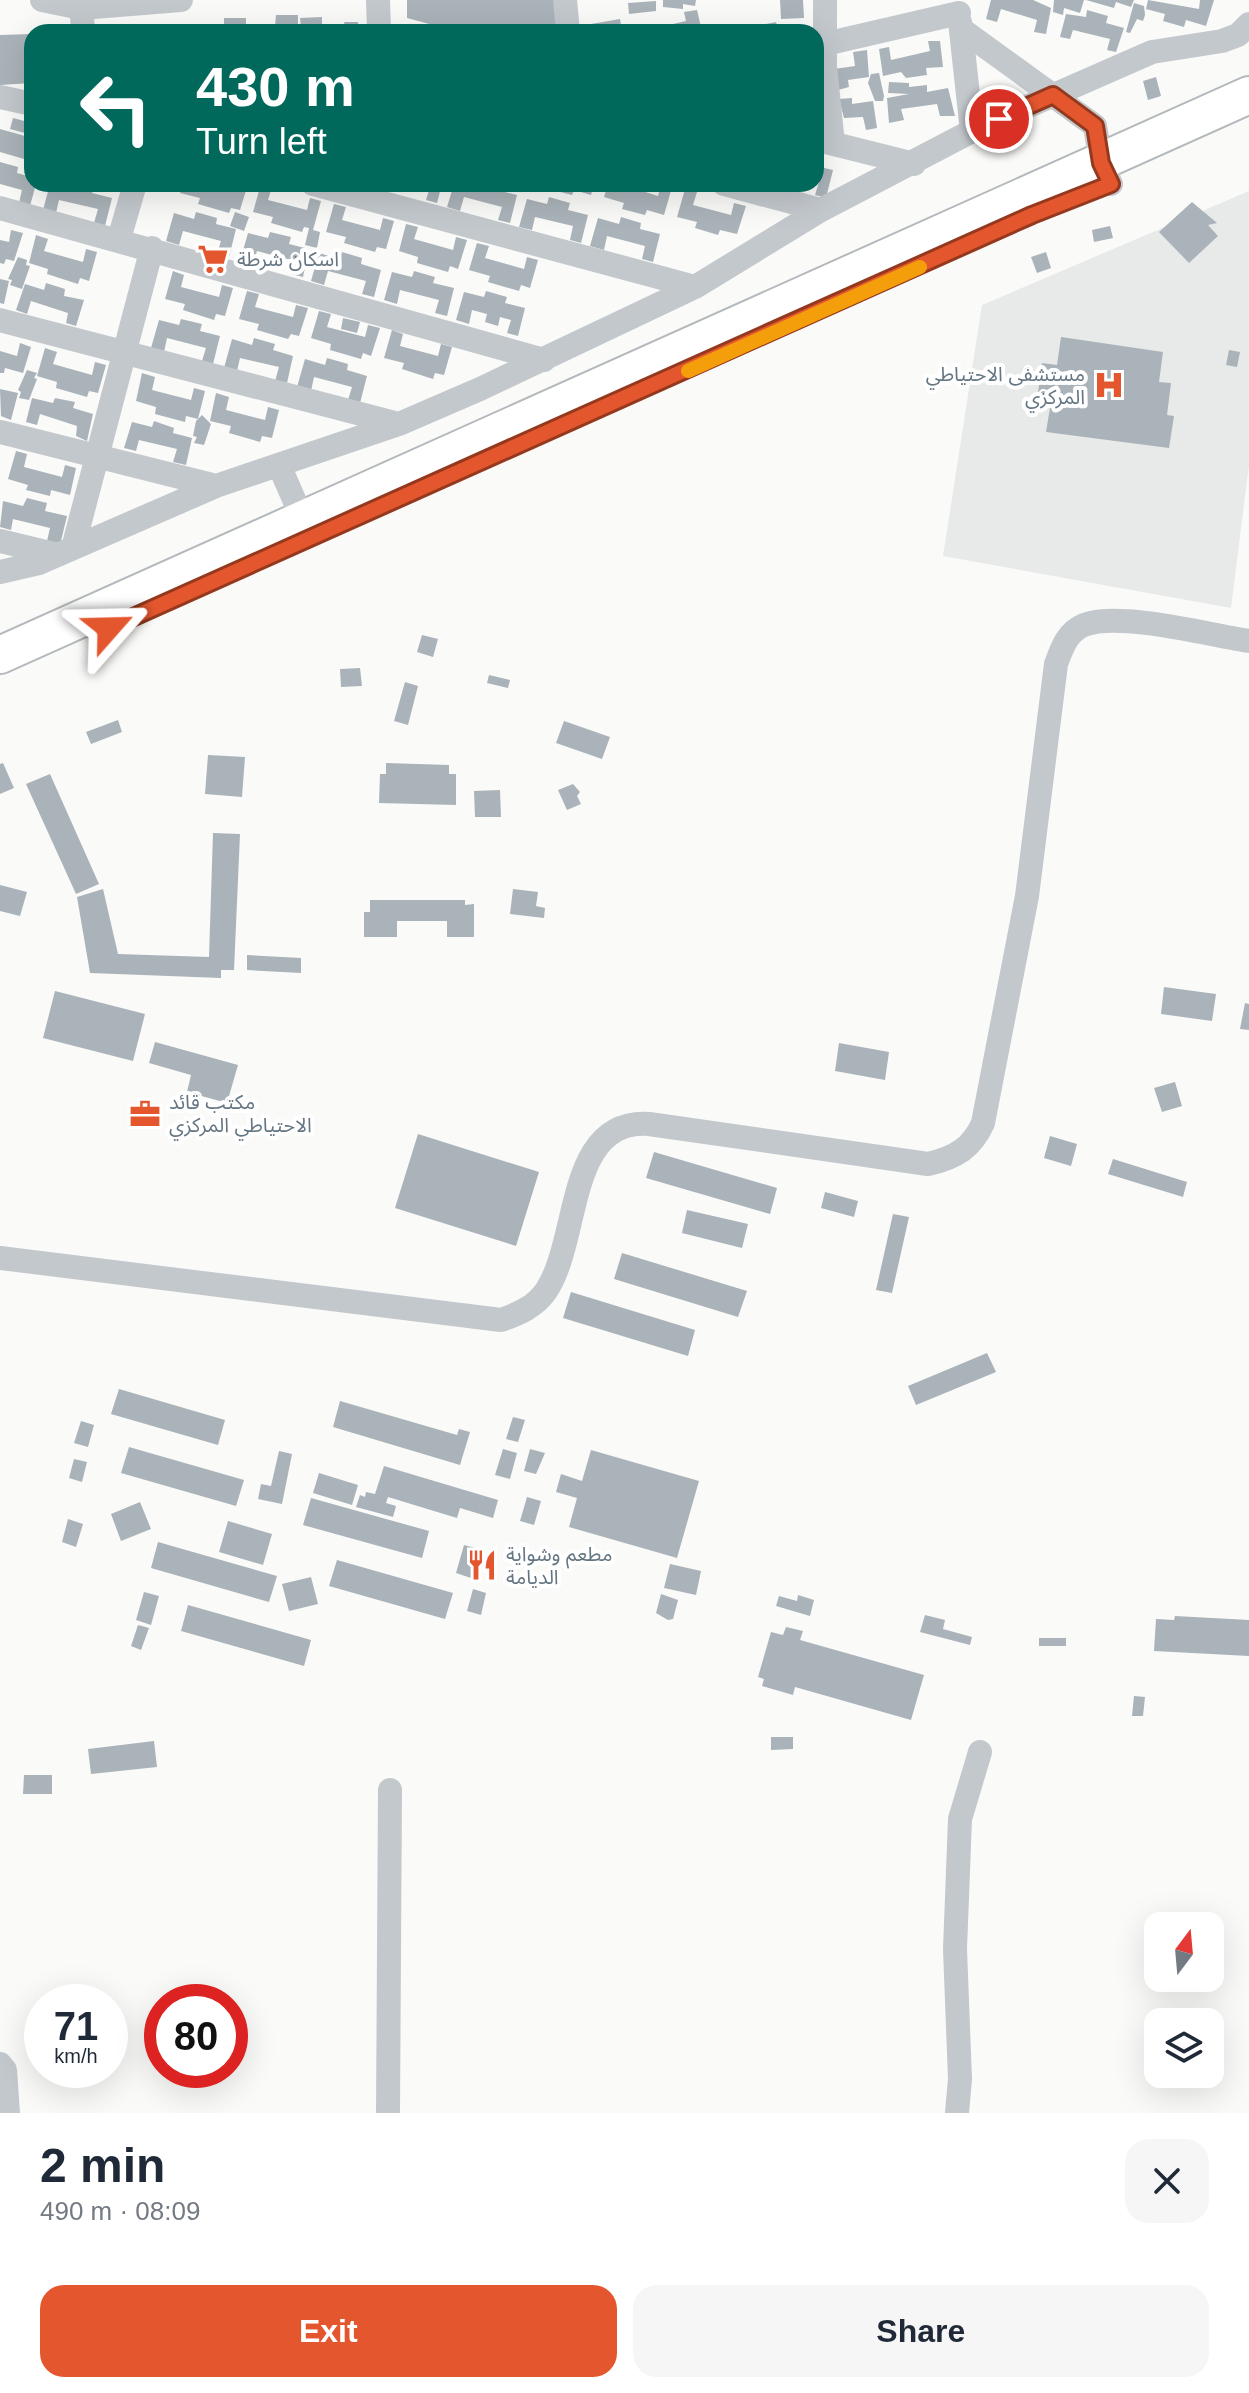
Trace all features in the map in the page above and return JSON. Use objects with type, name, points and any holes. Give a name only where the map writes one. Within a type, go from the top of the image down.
[{"type":"highway","points":[[0,678],[1032,215],[1249,95]]},
{"type":"highway","points":[[0,655],[1024,194],[1106,174],[1249,123]]},
{"type":"street","points":[[42,0],[82,13],[181,0]]},
{"type":"street","points":[[378,0],[384,24]]},
{"type":"street","points":[[565,0],[567,24]]},
{"type":"street","points":[[825,0],[824,142],[914,164]]},
{"type":"street","points":[[825,44],[959,14]]},
{"type":"street","points":[[959,14],[1053,95],[1095,126],[1106,174]]},
{"type":"street","points":[[959,14],[972,131]]},
{"type":"street","points":[[0,572],[66,551],[216,486],[399,424],[544,360],[695,287],[821,210],[972,131],[1152,52],[1222,41],[1238,35],[1249,24]]},
{"type":"street","points":[[0,97],[24,102]]},
{"type":"street","points":[[119,239],[133,192]]},
{"type":"street","points":[[361,192],[695,287]]},
{"type":"street","points":[[754,192],[821,210]]},
{"type":"street","points":[[0,208],[544,360]]},
{"type":"street","points":[[66,551],[152,248]]},
{"type":"street","points":[[0,320],[399,424]]},
{"type":"street","points":[[0,432],[216,486]]},
{"type":"street","points":[[279,465],[303,520]]},
{"type":"street","points":[[0,541],[66,551]]},
{"type":"street","points":[[0,1258],[501,1320],[520,1314],[547,1289],[588,1162],[606,1133],[618,1127],[632,1123],[649,1124],[928,1164],[946,1160],[976,1139],[983,1123],[1027,896],[1056,664],[1065,641],[1082,626],[1108,619],[1249,641]]},
{"type":"street","points":[[957,2113],[960,2079],[955,1949],[960,1819],[980,1752]]},
{"type":"street","points":[[388,2113],[390,1790]]},
{"type":"street","points":[[0,2064],[5,2070],[8,2113]]},
{"type":"shaded area","name":"مستشفى الاحتياطي المركزي","points":[[1249,191],[1249,465],[1231,608],[943,556],[982,305]]},
{"type":"building","points":[[407,0],[554,0],[557,24],[429,24],[407,18]]},
{"type":"building","points":[[663,0],[696,0],[695,6],[683,4],[683,9],[663,7]]},
{"type":"building","points":[[780,0],[803,0],[804,18],[781,19]]},
{"type":"building","points":[[991,0],[1033,0],[1051,8],[1046,34],[1034,32],[1037,20],[1001,9],[997,22],[986,19]]},
{"type":"building","points":[[1054,0],[1084,0],[1080,13],[1064,8],[1063,15],[1053,12]]},
{"type":"building","points":[[1086,0],[1134,0],[1131,7],[1116,2],[1114,8]]},
{"type":"building","points":[[1148,0],[1199,9],[1200,0],[1214,0],[1206,26],[1186,20],[1184,27],[1163,21],[1165,14],[1146,9]]},
{"type":"building","points":[[656,1],[656,11],[629,14],[628,3]]},
{"type":"building","points":[[1134,3],[1144,6],[1145,15],[1143,21],[1137,19],[1130,33],[1126,32]]},
{"type":"building","points":[[697,10],[700,24],[673,24],[686,21],[684,12]]},
{"type":"building","points":[[1087,10],[1108,16],[1106,23],[1124,28],[1116,52],[1107,50],[1110,39],[1073,30],[1070,39],[1060,37],[1066,14],[1086,17]]},
{"type":"building","points":[[276,15],[298,15],[298,24],[275,24]]},
{"type":"building","points":[[322,17],[322,24],[301,24],[300,18]]},
{"type":"building","points":[[224,18],[246,18],[246,24],[224,24]]},
{"type":"building","points":[[620,19],[621,24],[591,24]]},
{"type":"building","points":[[24,34],[24,84],[0,85],[0,35]]},
{"type":"building","points":[[928,41],[940,41],[943,67],[926,68],[927,75],[906,78],[901,72],[883,76],[879,49],[889,47],[891,60],[930,51]]},
{"type":"building","points":[[867,50],[869,77],[848,80],[849,87],[838,90],[834,69],[855,66],[853,52]]},
{"type":"building","points":[[879,73],[884,96],[883,101],[875,101],[868,83],[871,74]]},
{"type":"building","points":[[1156,77],[1161,96],[1148,100],[1143,81]]},
{"type":"building","points":[[889,82],[909,83],[909,87],[927,85],[927,92],[948,88],[955,116],[940,116],[937,104],[901,109],[904,120],[889,123],[887,98],[909,94],[888,93]]},
{"type":"building","points":[[852,98],[852,104],[873,101],[877,128],[866,130],[863,117],[844,118],[839,99]]},
{"type":"building","points":[[13,118],[24,121],[24,133],[10,129]]},
{"type":"building","points":[[0,129],[24,136],[24,159],[0,152]]},
{"type":"building","points":[[0,162],[18,167],[17,173],[24,175],[24,192],[34,192],[30,206],[19,203],[22,190],[0,184]]},
{"type":"building","points":[[824,168],[833,170],[826,198],[815,195],[816,192],[824,192]]},
{"type":"building","points":[[48,192],[92,192],[112,198],[105,226],[94,223],[98,209],[59,200],[56,213],[43,210]]},
{"type":"building","points":[[246,192],[240,210],[231,208],[229,213],[198,204],[200,198],[180,193]]},
{"type":"building","points":[[259,192],[270,192],[268,200],[307,210],[310,198],[321,201],[313,230],[320,232],[317,248],[305,245],[309,228],[304,227],[302,232],[271,223],[273,217],[253,212]]},
{"type":"building","points":[[428,192],[440,192],[437,203],[426,200]]},
{"type":"building","points":[[452,192],[504,192],[517,195],[510,223],[498,220],[502,207],[464,197],[460,211],[447,207]]},
{"type":"building","points":[[606,192],[645,192],[658,196],[659,192],[671,192],[664,215],[647,210],[645,215],[622,209],[624,203],[604,197]]},
{"type":"building","points":[[684,192],[697,192],[693,205],[731,215],[734,203],[746,206],[737,234],[720,230],[718,235],[695,228],[697,222],[677,217]]},
{"type":"building","points":[[549,197],[570,203],[568,210],[588,215],[581,243],[570,240],[573,226],[535,217],[532,230],[519,227],[527,199],[547,204]]},
{"type":"building","points":[[1192,202],[1217,223],[1208,225],[1218,236],[1189,263],[1159,232]]},
{"type":"building","points":[[334,204],[346,207],[342,220],[380,230],[383,218],[394,221],[386,249],[377,247],[375,252],[344,243],[346,237],[326,232]]},
{"type":"building","points":[[196,212],[217,218],[216,224],[236,229],[229,257],[217,254],[221,241],[183,231],[179,245],[166,241],[174,213],[194,219]]},
{"type":"building","points":[[235,212],[249,217],[244,231],[230,226]]},
{"type":"building","points":[[621,217],[641,223],[640,229],[660,234],[653,262],[642,259],[645,246],[607,236],[604,250],[590,246],[598,218],[619,224]]},
{"type":"building","points":[[406,224],[418,227],[414,239],[453,250],[456,237],[467,240],[458,269],[450,266],[448,272],[417,263],[418,257],[399,251]]},
{"type":"building","points":[[1110,226],[1113,238],[1094,242],[1092,230]]},
{"type":"building","points":[[11,230],[23,233],[14,261],[6,259],[4,264],[0,263],[0,240],[9,242]]},
{"type":"building","points":[[270,232],[291,237],[289,244],[309,249],[303,277],[291,274],[295,261],[257,251],[253,264],[240,261],[248,233],[268,238]]},
{"type":"building","points":[[36,235],[48,239],[44,251],[83,262],[86,249],[97,252],[89,281],[80,278],[78,284],[47,274],[48,269],[29,263]]},
{"type":"building","points":[[477,243],[489,246],[485,258],[524,269],[527,257],[538,260],[530,288],[521,285],[519,291],[488,282],[490,276],[469,270]]},
{"type":"building","points":[[342,252],[362,258],[361,264],[381,270],[374,297],[362,294],[366,281],[328,271],[324,285],[311,281],[319,253],[339,259]]},
{"type":"building","points":[[1046,252],[1051,268],[1037,273],[1031,257]]},
{"type":"building","points":[[18,257],[27,260],[26,265],[30,266],[22,289],[10,285],[12,280],[8,279]]},
{"type":"building","points":[[173,271],[184,275],[181,287],[219,297],[222,285],[233,288],[225,316],[216,314],[214,320],[183,310],[185,304],[165,299]]},
{"type":"building","points":[[414,271],[435,277],[433,283],[454,288],[447,316],[435,313],[439,300],[400,290],[397,304],[384,300],[392,272],[412,277]]},
{"type":"building","points":[[0,279],[9,281],[4,304],[0,303]]},
{"type":"building","points":[[46,283],[65,289],[64,296],[84,300],[76,326],[66,323],[68,313],[31,301],[27,314],[16,310],[25,284],[44,290]]},
{"type":"building","points":[[247,291],[259,294],[255,307],[293,317],[296,305],[308,308],[299,336],[291,334],[288,339],[257,330],[259,324],[239,319]]},
{"type":"building","points":[[486,291],[507,297],[505,303],[525,308],[518,336],[507,333],[511,320],[500,317],[498,326],[485,322],[487,314],[472,310],[469,324],[456,320],[464,292],[484,297]]},
{"type":"building","points":[[319,311],[331,314],[327,327],[365,337],[368,325],[380,328],[371,356],[363,353],[361,359],[330,350],[331,344],[311,338]]},
{"type":"building","points":[[343,318],[360,322],[357,333],[341,329]]},
{"type":"building","points":[[181,319],[202,324],[200,331],[220,336],[213,364],[202,361],[206,348],[167,338],[164,352],[151,348],[159,320],[179,325]]},
{"type":"building","points":[[392,330],[403,334],[400,346],[438,356],[441,344],[452,347],[444,375],[435,373],[433,379],[402,369],[404,363],[384,358]]},
{"type":"building","points":[[1061,337],[1163,352],[1159,382],[1171,383],[1167,415],[1174,416],[1169,448],[1046,432],[1051,402],[1037,400],[1042,363],[1057,365]]},
{"type":"building","points":[[254,338],[275,344],[273,350],[293,356],[287,383],[275,381],[279,367],[240,358],[237,371],[224,368],[232,339],[252,345]]},
{"type":"building","points":[[20,343],[31,347],[23,373],[5,368],[4,373],[0,373],[0,351],[17,356]]},
{"type":"building","points":[[45,348],[57,352],[53,364],[92,375],[95,362],[106,365],[98,393],[89,391],[87,397],[56,388],[57,382],[37,376]]},
{"type":"building","points":[[1229,350],[1240,352],[1237,367],[1226,365]]},
{"type":"building","points":[[327,358],[348,364],[347,370],[367,376],[360,403],[348,400],[352,387],[314,377],[311,391],[297,387],[305,359],[325,365]]},
{"type":"building","points":[[27,370],[37,373],[29,400],[19,398],[21,392],[18,390]]},
{"type":"building","points":[[142,373],[155,377],[152,390],[191,400],[194,388],[205,391],[198,419],[186,416],[185,422],[155,414],[156,407],[136,401]]},
{"type":"building","points":[[0,389],[18,393],[11,420],[1,416]]},
{"type":"building","points":[[216,393],[229,397],[226,410],[265,420],[268,407],[279,410],[272,438],[262,436],[260,442],[229,433],[231,426],[210,421]]},
{"type":"building","points":[[32,398],[53,403],[55,398],[75,402],[73,408],[93,414],[87,441],[76,436],[77,426],[40,414],[37,425],[26,422]]},
{"type":"building","points":[[202,415],[211,424],[204,445],[194,443],[197,437],[193,436],[196,421]]},
{"type":"building","points":[[154,421],[174,428],[173,433],[192,438],[186,465],[173,462],[177,449],[139,440],[136,451],[124,448],[132,422],[152,427]]},
{"type":"building","points":[[16,451],[27,454],[24,467],[62,477],[65,465],[76,468],[70,495],[51,490],[50,496],[26,490],[28,485],[8,479]]},
{"type":"building","points":[[27,498],[47,503],[45,511],[67,516],[60,545],[47,541],[50,528],[13,519],[11,530],[0,527],[3,501],[23,506]]},
{"type":"building","points":[[422,635],[438,639],[433,657],[417,652]]},
{"type":"building","points":[[360,668],[362,686],[341,687],[340,669]]},
{"type":"building","points":[[489,675],[510,680],[508,688],[487,683]]},
{"type":"building","points":[[405,682],[418,686],[408,725],[394,721]]},
{"type":"building","points":[[118,720],[122,732],[91,744],[86,732]]},
{"type":"building","points":[[564,721],[610,737],[602,759],[556,743]]},
{"type":"building","points":[[208,755],[245,757],[242,797],[205,794]]},
{"type":"building","points":[[3,763],[14,788],[0,794],[0,764]]},
{"type":"building","points":[[386,763],[449,765],[449,774],[456,774],[456,805],[379,803],[380,774],[386,774]]},
{"type":"building","points":[[50,774],[99,884],[76,894],[26,784]]},
{"type":"building","points":[[573,784],[580,792],[577,796],[581,804],[567,810],[558,790]]},
{"type":"building","points":[[500,790],[501,817],[475,817],[474,791]]},
{"type":"building","points":[[213,833],[240,834],[234,970],[221,970],[221,978],[90,973],[77,897],[103,889],[118,954],[209,957]]},
{"type":"building","points":[[0,885],[27,892],[20,916],[0,911]]},
{"type":"building","points":[[513,889],[538,892],[536,906],[545,908],[544,918],[510,914]]},
{"type":"building","points":[[370,900],[465,900],[465,905],[474,904],[474,937],[447,937],[447,921],[397,921],[397,937],[364,937],[364,912],[370,912]]},
{"type":"building","points":[[247,955],[301,958],[301,973],[247,970]]},
{"type":"building","points":[[1164,987],[1216,994],[1212,1021],[1161,1014]]},
{"type":"building","points":[[55,991],[145,1014],[133,1061],[43,1038]]},
{"type":"building","points":[[1245,1003],[1249,1004],[1249,1030],[1240,1029]]},
{"type":"building","points":[[155,1042],[238,1065],[227,1103],[187,1092],[191,1075],[149,1063]]},
{"type":"building","points":[[839,1043],[889,1052],[885,1080],[835,1071]]},
{"type":"building","points":[[1175,1082],[1182,1106],[1162,1112],[1154,1088]]},
{"type":"building","points":[[418,1134],[539,1172],[516,1246],[395,1208]]},
{"type":"building","points":[[1050,1136],[1077,1144],[1071,1166],[1044,1158]]},
{"type":"building","points":[[654,1152],[777,1188],[770,1214],[646,1178]]},
{"type":"building","points":[[1113,1159],[1187,1182],[1183,1197],[1108,1174]]},
{"type":"building","points":[[825,1192],[858,1201],[854,1217],[821,1208]]},
{"type":"building","points":[[687,1210],[748,1224],[742,1248],[682,1233]]},
{"type":"building","points":[[893,1214],[909,1217],[892,1293],[876,1290]]},
{"type":"building","points":[[622,1253],[747,1291],[738,1317],[614,1279]]},
{"type":"building","points":[[571,1292],[695,1330],[688,1356],[563,1318]]},
{"type":"building","points":[[987,1353],[996,1372],[916,1405],[908,1386]]},
{"type":"building","points":[[119,1389],[225,1420],[218,1445],[111,1414]]},
{"type":"building","points":[[340,1401],[457,1435],[459,1429],[470,1432],[460,1465],[333,1427]]},
{"type":"building","points":[[513,1417],[525,1420],[518,1442],[506,1439]]},
{"type":"building","points":[[81,1421],[94,1425],[88,1447],[74,1443]]},
{"type":"building","points":[[129,1447],[244,1480],[236,1506],[121,1473]]},
{"type":"building","points":[[503,1449],[517,1453],[510,1479],[495,1475]]},
{"type":"building","points":[[530,1449],[545,1453],[536,1474],[524,1471]]},
{"type":"building","points":[[591,1450],[699,1481],[677,1558],[569,1527],[577,1498],[556,1492],[561,1474],[582,1481]]},
{"type":"building","points":[[279,1451],[292,1454],[282,1504],[258,1499],[261,1484],[271,1486]]},
{"type":"building","points":[[74,1459],[87,1462],[82,1482],[69,1478]]},
{"type":"building","points":[[384,1466],[498,1500],[493,1518],[460,1508],[457,1518],[388,1497],[386,1503],[396,1506],[393,1517],[356,1507],[360,1495],[365,1497],[366,1492],[375,1494]]},
{"type":"building","points":[[319,1473],[358,1485],[352,1505],[313,1493]]},
{"type":"building","points":[[527,1497],[541,1501],[534,1525],[520,1521]]},
{"type":"building","points":[[311,1498],[429,1531],[422,1558],[303,1525]]},
{"type":"building","points":[[140,1502],[151,1529],[121,1541],[111,1514]]},
{"type":"building","points":[[68,1519],[83,1524],[76,1547],[62,1542]]},
{"type":"building","points":[[228,1521],[272,1534],[263,1565],[219,1552]]},
{"type":"building","points":[[158,1542],[277,1576],[269,1602],[151,1568]]},
{"type":"building","points":[[464,1545],[479,1549],[471,1578],[456,1573]]},
{"type":"building","points":[[337,1560],[453,1593],[445,1619],[329,1586]]},
{"type":"building","points":[[670,1564],[701,1571],[696,1595],[664,1588]]},
{"type":"building","points":[[311,1577],[318,1604],[289,1611],[282,1584]]},
{"type":"building","points":[[473,1589],[486,1593],[481,1615],[467,1611]]},
{"type":"building","points":[[144,1592],[159,1596],[151,1625],[136,1620]]},
{"type":"building","points":[[661,1594],[678,1600],[673,1619],[668,1620],[656,1613]]},
{"type":"building","points":[[798,1595],[814,1600],[810,1616],[776,1606],[779,1596],[797,1601]]},
{"type":"building","points":[[188,1605],[311,1640],[304,1666],[181,1631]]},
{"type":"building","points":[[925,1615],[945,1620],[943,1629],[972,1637],[970,1645],[920,1632]]},
{"type":"building","points":[[1175,1616],[1249,1620],[1249,1656],[1154,1651],[1156,1619],[1174,1620]]},
{"type":"building","points":[[138,1625],[149,1628],[141,1650],[131,1646]]},
{"type":"building","points":[[786,1627],[803,1631],[800,1640],[924,1675],[911,1720],[795,1687],[793,1695],[762,1686],[764,1679],[758,1677],[771,1632],[783,1635]]},
{"type":"building","points":[[1039,1638],[1066,1638],[1066,1646],[1039,1646]]},
{"type":"building","points":[[1134,1696],[1145,1697],[1143,1716],[1132,1716]]},
{"type":"building","points":[[771,1737],[793,1737],[793,1749],[771,1750]]},
{"type":"building","points":[[154,1741],[157,1767],[91,1774],[88,1749]]},
{"type":"building","points":[[24,1775],[52,1775],[52,1794],[23,1794]]},
{"type":"slow traffic","points":[[688,371],[920,267]]},
{"type":"place","name":"اسكان شرطة","points":[[213,259]]},
{"type":"place","name":"مستشفى الاحتياطي المركزي","points":[[1109,385]]},
{"type":"place","name":"مكتب قائد الاحتياطي المركزي","points":[[145,1114]]},
{"type":"place","name":"مطعم وشواية الديامة","points":[[482,1565]]},
{"type":"route","points":[[109,628],[651,389],[1032,215],[1111,184],[1101,163],[1095,126],[1053,95],[999,119]]}]
